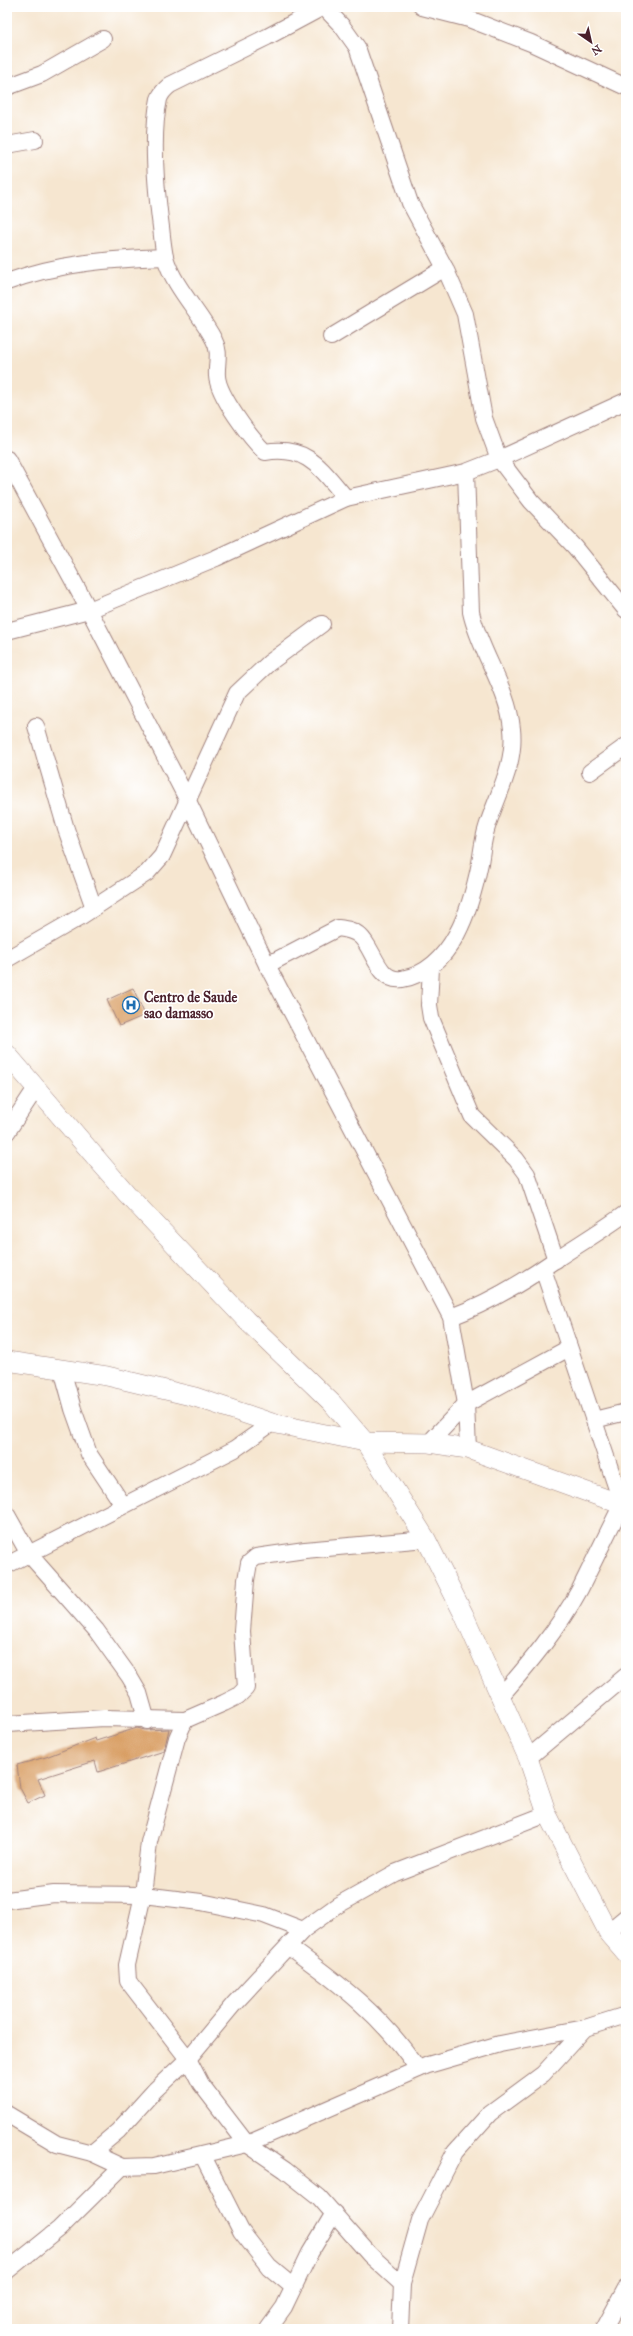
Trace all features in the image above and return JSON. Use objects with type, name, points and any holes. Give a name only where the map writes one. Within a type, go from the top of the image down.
[{"type":"street","points":[[346,498],[316,462],[293,452],[279,450],[265,452],[256,443],[222,392],[217,377],[219,352],[214,340],[180,289],[165,257],[155,183],[159,99],[162,91],[170,85],[267,37],[323,7],[342,26],[357,48],[410,203],[445,268],[465,314],[484,418],[499,459],[531,501],[575,547],[626,610]]},
{"type":"street","points":[[422,7],[476,22],[531,43],[626,87]]},
{"type":"street","points":[[7,87],[42,74],[103,39]]},
{"type":"street","points":[[7,145],[35,140]]},
{"type":"street","points":[[7,282],[61,267],[116,258],[165,257]]},
{"type":"street","points":[[331,337],[445,268]]},
{"type":"street","points":[[7,631],[89,610],[216,558],[346,498],[466,472],[499,459],[626,401]]},
{"type":"street","points":[[7,459],[89,610],[187,800],[267,965],[451,1317],[466,1404],[468,1449]]},
{"type":"street","points":[[267,965],[338,928],[350,930],[361,936],[382,971],[392,978],[402,979],[431,968],[447,949],[460,926],[480,864],[486,828],[511,762],[512,729],[505,697],[476,632],[472,612],[466,472]]},
{"type":"street","points":[[7,959],[94,908],[147,874],[162,856],[237,693],[269,663],[322,624]]},
{"type":"street","points":[[36,726],[66,829],[94,908]]},
{"type":"street","points":[[590,772],[626,746]]},
{"type":"street","points":[[431,968],[429,1004],[431,1018],[472,1116],[516,1159],[527,1174],[569,1348],[624,1505],[579,1590],[518,1677],[500,1697]]},
{"type":"street","points":[[7,1054],[127,1194],[246,1320],[332,1403],[365,1442],[426,1538],[464,1615],[528,1758],[547,1814],[608,1932],[626,1953]]},
{"type":"street","points":[[7,1132],[36,1088]]},
{"type":"street","points":[[451,1317],[479,1307],[604,1230],[626,1213]]},
{"type":"street","points":[[428,1443],[466,1404],[569,1348]]},
{"type":"street","points":[[7,1361],[107,1376],[195,1397],[272,1423],[365,1442],[428,1443],[468,1449],[624,1505]]},
{"type":"street","points":[[62,1369],[73,1409],[89,1454],[123,1506]]},
{"type":"street","points":[[594,1420],[626,1412]]},
{"type":"street","points":[[7,1565],[235,1449],[272,1423]]},
{"type":"street","points":[[7,1515],[29,1554],[96,1630],[128,1676],[139,1693],[147,1721]]},
{"type":"street","points":[[7,1724],[104,1718],[147,1721],[185,1720],[229,1701],[246,1688],[242,1631],[246,1580],[250,1564],[256,1557],[305,1550],[358,1546],[426,1538]]},
{"type":"street","points":[[528,1758],[626,1676]]},
{"type":"street","points":[[185,1720],[177,1738],[149,1842],[143,1895],[127,1965],[128,1981],[188,2059],[201,2084],[247,2144],[285,2170],[319,2197],[370,2255],[402,2284]]},
{"type":"street","points":[[92,2153],[118,2131],[155,2090],[188,2059],[234,2005],[289,1947],[303,1930],[338,1905],[394,1873],[547,1814]]},
{"type":"street","points":[[7,1900],[54,1894],[143,1895],[201,1902],[264,1915],[303,1930]]},
{"type":"street","points":[[608,1932],[626,1917]]},
{"type":"street","points":[[289,1947],[344,1988],[367,2009],[400,2042],[418,2069]]},
{"type":"street","points":[[7,2114],[57,2144],[92,2153],[122,2168],[154,2166],[203,2156],[247,2144],[418,2069],[500,2044],[585,2028],[626,2015]]},
{"type":"street","points":[[400,2329],[402,2284],[420,2220],[455,2152],[490,2113],[544,2074],[585,2028]]},
{"type":"street","points":[[203,2156],[241,2231],[269,2267],[292,2286]]},
{"type":"street","points":[[7,2271],[59,2229],[122,2168]]},
{"type":"street","points":[[268,2329],[284,2307],[292,2286],[334,2214]]},
{"type":"street","points":[[604,2329],[626,2288]]},
{"type":"building","points":[[133,988],[145,1015],[119,1026],[107,1000]]},
{"type":"building","points":[[137,1728],[145,1730],[169,1729],[164,1751],[98,1772],[95,1761],[38,1779],[45,1795],[28,1803],[20,1788],[17,1765],[46,1757],[95,1738],[96,1741]]},
{"type":"place","name":"Centro de Saude sao damasso","points":[[131,1005]]}]
